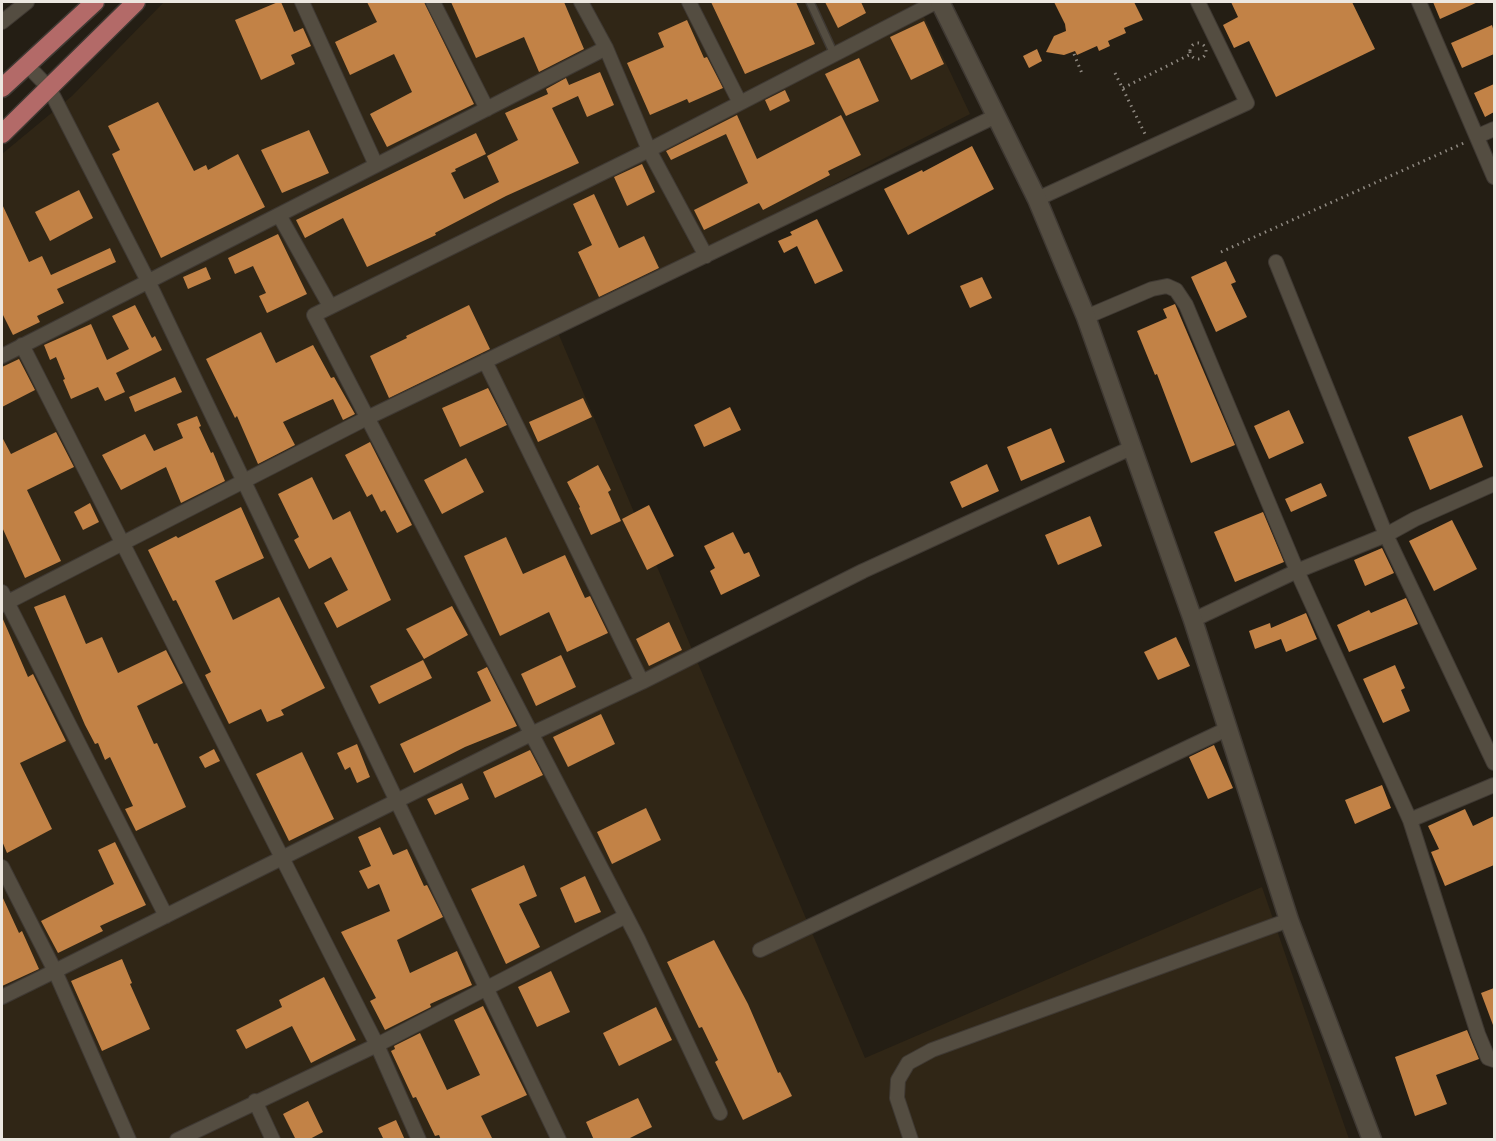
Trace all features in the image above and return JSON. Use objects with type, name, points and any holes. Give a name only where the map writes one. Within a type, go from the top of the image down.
[{"type":"main road","points":[[2,88],[95,2]]},
{"type":"main road","points":[[2,134],[136,2]]},
{"type":"street","points":[[2,22],[27,2]]},
{"type":"street","points":[[302,2],[376,165]]},
{"type":"street","points":[[434,2],[487,109]]},
{"type":"street","points":[[581,2],[606,48],[649,150],[706,256]]},
{"type":"street","points":[[689,2],[740,103]]},
{"type":"street","points":[[720,1113],[626,916],[314,315],[649,150],[938,2],[1037,199],[1086,317],[1193,620],[1289,920],[1372,1140]]},
{"type":"street","points":[[1037,199],[1247,102],[1198,2]]},
{"type":"street","points":[[1419,2],[1494,177]]},
{"type":"street","points":[[2,356],[606,48]]},
{"type":"street","points":[[27,65],[49,88],[148,281],[559,1140]]},
{"type":"street","points":[[166,916],[3,600],[122,543],[367,418],[996,116]]},
{"type":"street","points":[[1478,136],[1494,129]]},
{"type":"street","points":[[279,214],[330,306]]},
{"type":"street","points":[[1276,262],[1386,535],[1494,763]]},
{"type":"street","points":[[1086,317],[1152,289],[1167,286],[1176,290],[1186,305],[1297,571],[1410,820],[1478,1034],[1488,1058],[1494,1060]]},
{"type":"street","points":[[22,345],[377,1045],[419,1140]]},
{"type":"street","points":[[485,361],[642,682]]},
{"type":"street","points":[[2,997],[863,571],[1131,448]]},
{"type":"street","points":[[1193,620],[1297,571],[1386,535],[1415,519],[1494,484]]},
{"type":"street","points":[[760,950],[1227,729]]},
{"type":"street","points":[[1410,820],[1494,785]]},
{"type":"street","points":[[3,875],[55,971],[129,1140]]},
{"type":"street","points":[[177,1140],[377,1045],[626,916]]},
{"type":"street","points":[[911,1140],[897,1098],[898,1080],[908,1063],[932,1050],[1289,920]]},
{"type":"street","points":[[255,1101],[273,1140]]},
{"type":"lane","points":[[810,2],[834,54]]},
{"type":"path","points":[[1196,44],[1201,44],[1205,48],[1205,55],[1202,58],[1194,58],[1191,54],[1192,47],[1196,44]]},
{"type":"path","points":[[1074,54],[1083,76]]},
{"type":"path","points":[[1122,88],[1191,54]]},
{"type":"path","points":[[1115,73],[1151,147]]},
{"type":"path","points":[[1221,252],[1478,136]]},
{"type":"shaded area","points":[[164,2],[917,2],[970,114],[556,328],[865,1058],[1262,887],[1349,1139],[2,1140],[2,154],[72,96]]},
{"type":"building","points":[[281,2],[294,32],[303,28],[311,46],[291,55],[295,64],[261,80],[235,20]]},
{"type":"building","points":[[367,2],[424,2],[474,104],[387,147],[370,114],[412,92],[394,54],[350,75],[335,42],[377,22]]},
{"type":"building","points":[[451,2],[564,2],[584,49],[539,72],[524,37],[476,58]]},
{"type":"building","points":[[711,2],[796,2],[815,44],[745,74]]},
{"type":"building","points":[[825,2],[861,2],[866,13],[838,28]]},
{"type":"building","points":[[1054,2],[1134,2],[1143,20],[1124,28],[1126,33],[1108,41],[1110,46],[1099,51],[1097,46],[1077,55],[1075,51],[1064,55],[1046,52],[1054,36],[1066,31]]},
{"type":"building","points":[[1231,2],[1352,2],[1375,49],[1276,97],[1249,41],[1234,48],[1223,25],[1238,17]]},
{"type":"building","points":[[1433,2],[1478,2],[1440,19]]},
{"type":"building","points":[[687,20],[704,58],[707,57],[723,88],[689,103],[687,99],[650,115],[627,63],[664,47],[658,33]]},
{"type":"building","points":[[924,21],[944,64],[911,80],[890,37]]},
{"type":"building","points":[[1492,25],[1494,54],[1462,68],[1451,43]]},
{"type":"building","points":[[1037,49],[1042,61],[1029,68],[1023,56]]},
{"type":"building","points":[[859,58],[879,101],[846,116],[825,74]]},
{"type":"building","points":[[600,72],[614,105],[587,117],[578,96],[552,108],[579,163],[506,196],[435,233],[436,235],[367,267],[343,218],[305,238],[296,220],[476,133],[486,154],[451,173],[464,199],[499,182],[487,156],[518,140],[505,113],[548,94],[546,89],[566,78],[569,85]]},
{"type":"building","points":[[1494,84],[1494,112],[1485,117],[1474,93]]},
{"type":"building","points":[[785,90],[790,101],[770,111],[765,100]]},
{"type":"building","points":[[158,102],[194,171],[206,165],[208,170],[238,154],[265,207],[161,258],[112,154],[120,150],[108,126]]},
{"type":"building","points":[[737,115],[757,159],[841,115],[861,155],[828,171],[830,175],[763,210],[759,203],[704,230],[694,210],[748,183],[726,134],[671,160],[666,151]]},
{"type":"building","points":[[309,130],[329,173],[282,193],[261,150]]},
{"type":"building","points":[[972,146],[994,189],[908,235],[884,189],[922,170],[923,172]]},
{"type":"building","points":[[642,164],[655,192],[627,206],[614,177]]},
{"type":"building","points":[[79,190],[93,218],[50,241],[35,212]]},
{"type":"building","points":[[594,194],[619,248],[644,236],[659,268],[599,297],[578,252],[592,245],[573,204]]},
{"type":"building","points":[[2,204],[29,262],[42,256],[51,275],[110,248],[116,262],[57,289],[64,303],[37,316],[40,322],[13,335],[2,313]]},
{"type":"building","points":[[817,219],[843,271],[815,284],[797,246],[784,253],[778,241],[792,235],[790,232]]},
{"type":"building","points":[[278,234],[307,294],[267,313],[259,296],[266,293],[253,266],[235,274],[228,258]]},
{"type":"building","points":[[1226,261],[1236,282],[1231,284],[1247,317],[1216,332],[1191,277]]},
{"type":"building","points":[[206,267],[211,279],[188,289],[183,277]]},
{"type":"building","points":[[982,277],[992,298],[970,308],[960,286]]},
{"type":"building","points":[[1175,304],[1235,445],[1191,463],[1157,374],[1155,375],[1137,331],[1167,318],[1163,309]]},
{"type":"building","points":[[135,305],[152,338],[155,336],[162,350],[116,373],[125,392],[105,401],[98,387],[71,399],[56,357],[50,360],[44,345],[91,324],[107,360],[129,349],[112,316]]},
{"type":"building","points":[[469,305],[490,349],[389,398],[370,356]]},
{"type":"building","points":[[261,332],[276,363],[313,345],[355,414],[343,420],[333,399],[283,422],[295,445],[258,464],[237,416],[235,418],[206,359]]},
{"type":"building","points":[[19,359],[35,390],[2,407],[2,367]]},
{"type":"building","points":[[175,377],[182,392],[135,412],[129,397]]},
{"type":"building","points":[[488,388],[507,425],[460,447],[442,408]]},
{"type":"building","points":[[583,398],[592,417],[538,442],[529,422]]},
{"type":"building","points":[[730,407],[741,430],[704,447],[694,425]]},
{"type":"building","points":[[1289,410],[1304,443],[1269,459],[1254,426]]},
{"type":"building","points":[[1462,415],[1483,467],[1430,490],[1408,437]]},
{"type":"building","points":[[197,416],[201,426],[199,427],[225,481],[181,503],[166,467],[121,490],[102,455],[145,434],[154,451],[183,438],[177,424]]},
{"type":"building","points":[[1051,428],[1065,462],[1021,481],[1007,447]]},
{"type":"building","points":[[56,432],[74,467],[27,490],[61,561],[25,578],[2,527],[2,437],[11,454]]},
{"type":"building","points":[[370,442],[412,525],[397,533],[385,510],[381,512],[372,494],[367,497],[345,455]]},
{"type":"building","points":[[466,458],[484,492],[442,514],[424,480]]},
{"type":"building","points":[[987,464],[999,491],[962,508],[950,482]]},
{"type":"building","points":[[598,465],[611,490],[608,492],[621,521],[591,535],[567,482]]},
{"type":"building","points":[[312,477],[333,520],[350,511],[391,600],[337,628],[324,603],[348,590],[331,557],[309,569],[294,540],[299,537],[278,494]]},
{"type":"building","points":[[1321,483],[1327,496],[1291,512],[1285,499]]},
{"type":"building","points":[[90,503],[99,522],[83,530],[74,512]]},
{"type":"building","points":[[649,505],[674,556],[647,570],[622,519]]},
{"type":"building","points":[[241,507],[264,558],[215,581],[233,620],[279,597],[325,688],[281,710],[284,715],[267,722],[261,709],[229,724],[205,675],[211,672],[176,600],[173,601],[148,550]]},
{"type":"building","points":[[1263,512],[1284,562],[1235,582],[1214,532]]},
{"type":"building","points":[[1090,516],[1102,546],[1058,565],[1045,535]]},
{"type":"building","points":[[1452,520],[1477,569],[1434,591],[1409,541]]},
{"type":"building","points":[[733,532],[744,554],[749,552],[760,576],[721,595],[710,571],[715,568],[704,546]]},
{"type":"building","points":[[506,537],[523,574],[565,555],[585,598],[590,596],[608,633],[567,652],[549,612],[500,636],[464,556]]},
{"type":"building","points":[[1382,548],[1394,573],[1365,586],[1354,560]]},
{"type":"building","points":[[65,595],[86,644],[102,637],[118,673],[166,650],[183,683],[137,706],[154,744],[157,743],[186,807],[136,831],[125,809],[133,806],[110,757],[105,760],[98,743],[95,744],[85,725],[34,607]]},
{"type":"building","points":[[1406,598],[1418,624],[1349,652],[1337,625],[1369,610],[1371,613]]},
{"type":"building","points":[[452,606],[468,635],[424,659],[406,629]]},
{"type":"building","points":[[1306,613],[1317,639],[1286,652],[1281,639],[1255,649],[1249,631],[1270,623],[1271,628]]},
{"type":"building","points":[[2,617],[28,677],[33,674],[66,741],[20,763],[52,829],[7,853],[2,841]]},
{"type":"building","points":[[669,622],[682,650],[649,666],[636,639]]},
{"type":"building","points":[[1176,637],[1190,666],[1158,680],[1144,652]]},
{"type":"building","points":[[561,655],[576,687],[536,706],[521,674]]},
{"type":"building","points":[[423,660],[432,678],[379,704],[370,686]]},
{"type":"building","points":[[1395,665],[1405,688],[1401,690],[1410,711],[1383,723],[1363,679]]},
{"type":"building","points":[[487,667],[517,726],[465,747],[414,773],[400,744],[491,701],[477,672]]},
{"type":"building","points":[[601,714],[615,744],[568,767],[553,737]]},
{"type":"building","points":[[357,744],[370,777],[357,783],[350,767],[345,770],[337,753]]},
{"type":"building","points":[[1214,745],[1233,788],[1208,799],[1189,757]]},
{"type":"building","points":[[214,749],[220,761],[205,768],[199,757]]},
{"type":"building","points":[[530,750],[543,775],[495,798],[483,772]]},
{"type":"building","points":[[302,752],[334,819],[289,841],[256,774]]},
{"type":"building","points":[[462,783],[469,799],[435,815],[427,799]]},
{"type":"building","points":[[1382,785],[1391,808],[1355,824],[1345,800]]},
{"type":"building","points":[[646,808],[661,840],[612,864],[597,832]]},
{"type":"building","points":[[1465,809],[1473,826],[1494,816],[1494,865],[1445,886],[1431,852],[1439,849],[1428,826]]},
{"type":"building","points":[[380,827],[393,855],[407,849],[424,886],[427,885],[443,917],[397,940],[410,973],[457,951],[472,985],[430,1004],[431,1007],[385,1030],[370,1001],[376,998],[341,932],[390,911],[379,884],[368,889],[359,871],[371,866],[358,837]]},
{"type":"building","points":[[115,842],[146,905],[100,926],[103,931],[58,953],[41,921],[114,884],[98,850]]},
{"type":"building","points":[[524,865],[537,896],[519,904],[540,947],[506,964],[471,889]]},
{"type":"building","points":[[585,876],[601,912],[575,923],[560,888]]},
{"type":"building","points":[[2,896],[19,933],[22,931],[39,969],[2,986]]},
{"type":"building","points":[[714,940],[748,1004],[778,1073],[780,1072],[792,1096],[743,1120],[715,1062],[718,1060],[702,1027],[699,1028],[667,962]]},
{"type":"building","points":[[122,959],[132,983],[130,984],[150,1029],[102,1051],[71,981]]},
{"type":"building","points":[[551,971],[570,1012],[537,1027],[518,987]]},
{"type":"building","points":[[324,977],[356,1040],[311,1063],[292,1026],[246,1049],[236,1030],[282,1007],[279,1000]]},
{"type":"building","points":[[1494,988],[1494,1024],[1493,1025],[1481,993]]},
{"type":"building","points":[[483,1006],[527,1095],[481,1116],[493,1140],[441,1140],[439,1135],[435,1136],[416,1097],[413,1098],[391,1051],[395,1049],[394,1046],[420,1033],[447,1090],[480,1075],[454,1020]]},
{"type":"building","points":[[656,1007],[672,1040],[619,1066],[603,1033]]},
{"type":"building","points":[[1467,1030],[1479,1059],[1436,1075],[1447,1104],[1415,1116],[1395,1057]]},
{"type":"building","points":[[638,1098],[652,1127],[626,1140],[594,1140],[586,1122]]},
{"type":"building","points":[[308,1101],[323,1132],[308,1140],[296,1140],[283,1114]]},
{"type":"building","points":[[396,1120],[405,1140],[384,1140],[378,1128]]}]
